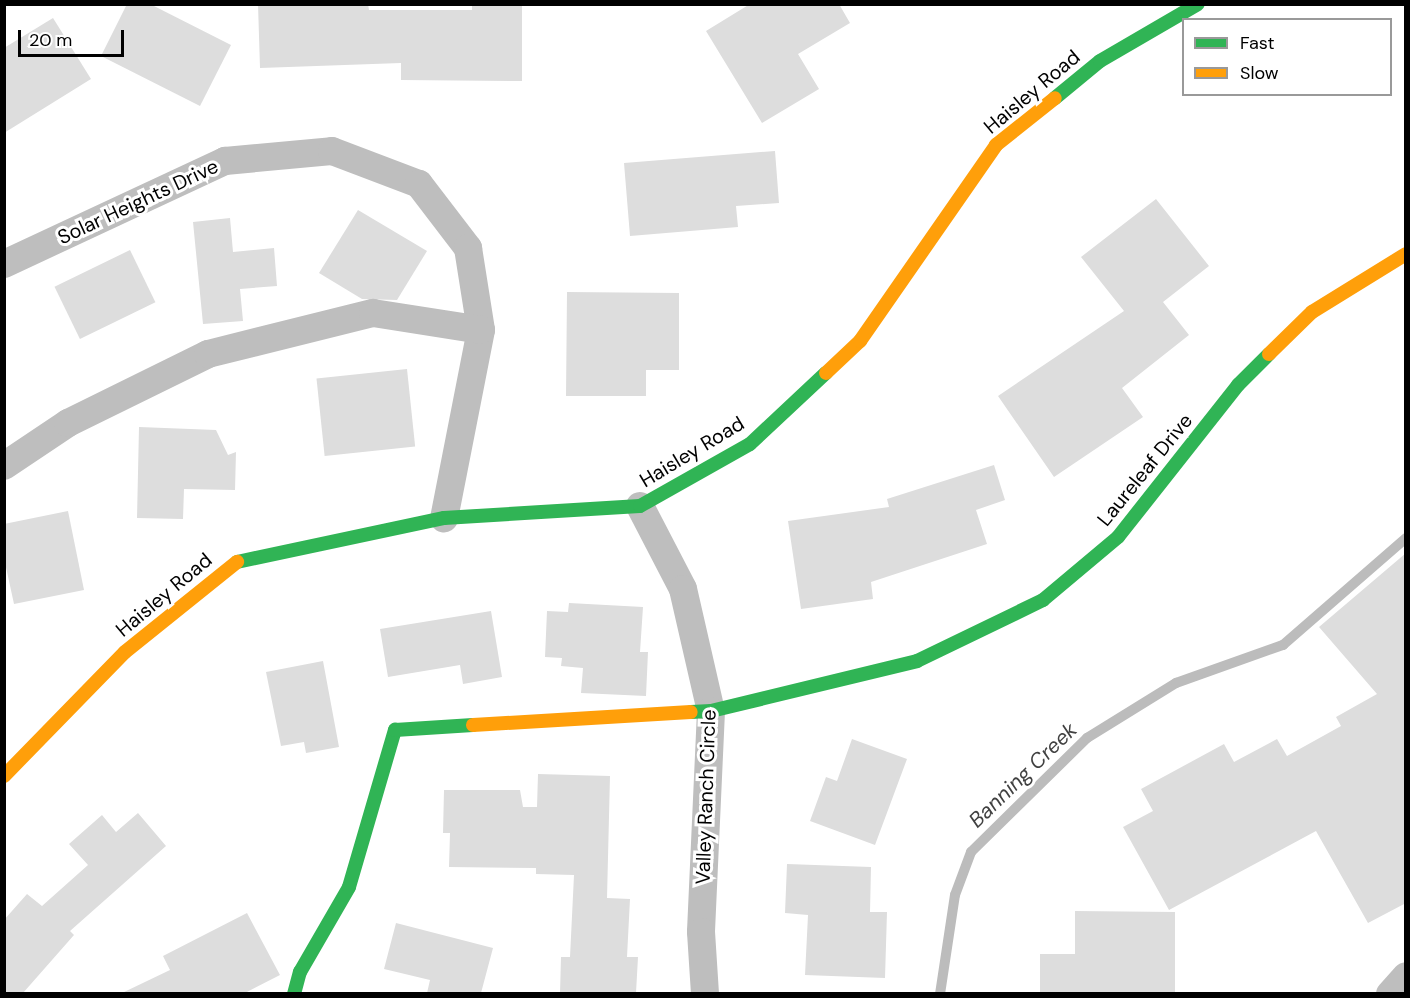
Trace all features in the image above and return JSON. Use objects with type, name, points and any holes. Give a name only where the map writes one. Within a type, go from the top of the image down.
[{"type":"street","name":"Haisley Road","points":[[4,776],[125,652],[232,563],[444,518],[640,506],[750,444],[860,341],[996,145],[1100,61],[1198,4]]},
{"type":"street","name":"Solar Heights Drive","points":[[4,264],[225,161],[332,151],[419,184],[468,248],[481,330],[444,518]]},
{"type":"street","name":"Laureleaf Drive","points":[[294,993],[300,972],[349,887],[395,730],[711,711],[917,661],[1043,600],[1118,537],[1238,385],[1312,312],[1406,254]]},
{"type":"street","points":[[4,466],[68,423],[208,354],[373,313],[481,330]]},
{"type":"street","name":"Valley Ranch Circle","points":[[640,506],[683,590],[711,711],[700,932],[705,993]]},
{"type":"street","points":[[1390,993],[1406,976]]},
{"type":"building","points":[[127,4],[150,4],[231,45],[200,106],[101,56]]},
{"type":"building","points":[[258,4],[368,4],[369,10],[472,10],[472,4],[522,4],[522,81],[401,80],[401,63],[260,68]]},
{"type":"building","points":[[750,4],[839,4],[850,23],[798,54],[819,89],[762,123],[706,31]]},
{"type":"building","points":[[53,18],[91,79],[4,133],[4,48]]},
{"type":"building","points":[[775,151],[779,203],[736,206],[738,227],[630,236],[624,163]]},
{"type":"building","points":[[1156,199],[1209,266],[1163,302],[1189,335],[1122,388],[1143,417],[1054,477],[998,396],[1124,311],[1081,257]]},
{"type":"building","points":[[358,210],[427,251],[397,300],[362,299],[319,273]]},
{"type":"building","points":[[230,218],[233,252],[274,248],[277,286],[240,289],[243,321],[203,324],[193,222]]},
{"type":"building","points":[[130,250],[155,302],[80,339],[55,287]]},
{"type":"building","points":[[567,292],[679,293],[679,370],[646,370],[646,396],[566,396]]},
{"type":"building","points":[[407,369],[415,447],[325,456],[316,379]]},
{"type":"building","points":[[139,427],[216,430],[228,455],[236,452],[235,490],[184,489],[183,519],[137,518]]},
{"type":"building","points":[[994,465],[1005,500],[976,510],[987,544],[871,582],[873,599],[801,609],[788,521],[889,507],[887,499]]},
{"type":"building","points":[[68,511],[84,590],[14,604],[4,558],[4,524]]},
{"type":"building","points":[[1406,553],[1406,903],[1368,923],[1316,831],[1169,910],[1123,827],[1153,811],[1141,789],[1224,744],[1234,762],[1277,739],[1287,756],[1341,726],[1336,717],[1377,694],[1319,627]]},
{"type":"building","points":[[569,603],[643,607],[640,652],[648,652],[646,696],[581,693],[583,668],[561,666],[562,658],[545,657],[547,611],[568,612]]},
{"type":"building","points":[[491,611],[502,677],[463,684],[460,665],[388,677],[380,629]]},
{"type":"building","points":[[323,661],[339,747],[306,753],[304,742],[281,746],[266,672]]},
{"type":"building","points":[[852,739],[907,759],[875,845],[810,821],[826,777],[837,781]]},
{"type":"building","points":[[538,774],[610,776],[607,898],[630,899],[627,957],[638,957],[636,993],[560,993],[561,957],[570,957],[574,875],[536,874],[536,868],[449,867],[450,833],[443,833],[444,790],[520,790],[523,807],[537,807]]},
{"type":"building","points":[[138,813],[166,846],[70,931],[74,935],[23,993],[4,993],[4,920],[27,894],[42,906],[88,865],[69,844],[102,815],[116,832]]},
{"type":"building","points":[[787,864],[871,867],[870,912],[887,912],[885,978],[805,975],[808,915],[785,913]]},
{"type":"building","points":[[1075,911],[1175,912],[1175,993],[1040,993],[1040,954],[1075,954]]},
{"type":"building","points":[[247,913],[280,975],[245,993],[122,993],[170,970],[163,956]]},
{"type":"building","points":[[396,923],[493,948],[481,993],[427,993],[430,980],[384,969]]},
{"type":"waterway","name":"Banning Creek","points":[[940,994],[955,895],[971,852],[1087,738],[1176,683],[1283,645],[1406,538]]},
{"type":"traffic: fast","points":[[1055,98],[1100,61],[1198,4]]},
{"type":"traffic: fast","points":[[691,712],[711,711],[917,661],[1043,600],[1118,537],[1238,385],[1269,354]]},
{"type":"traffic: fast","points":[[237,562],[444,518],[640,506],[750,444],[826,373]]},
{"type":"traffic: fast","points":[[294,994],[300,972],[349,887],[395,730],[473,725]]},
{"type":"traffic: slow","points":[[826,373],[860,341],[996,145],[1055,98]]},
{"type":"traffic: slow","points":[[1269,354],[1312,312],[1406,254]]},
{"type":"traffic: slow","points":[[4,776],[125,652],[237,562]]},
{"type":"traffic: slow","points":[[473,725],[691,712]]}]
